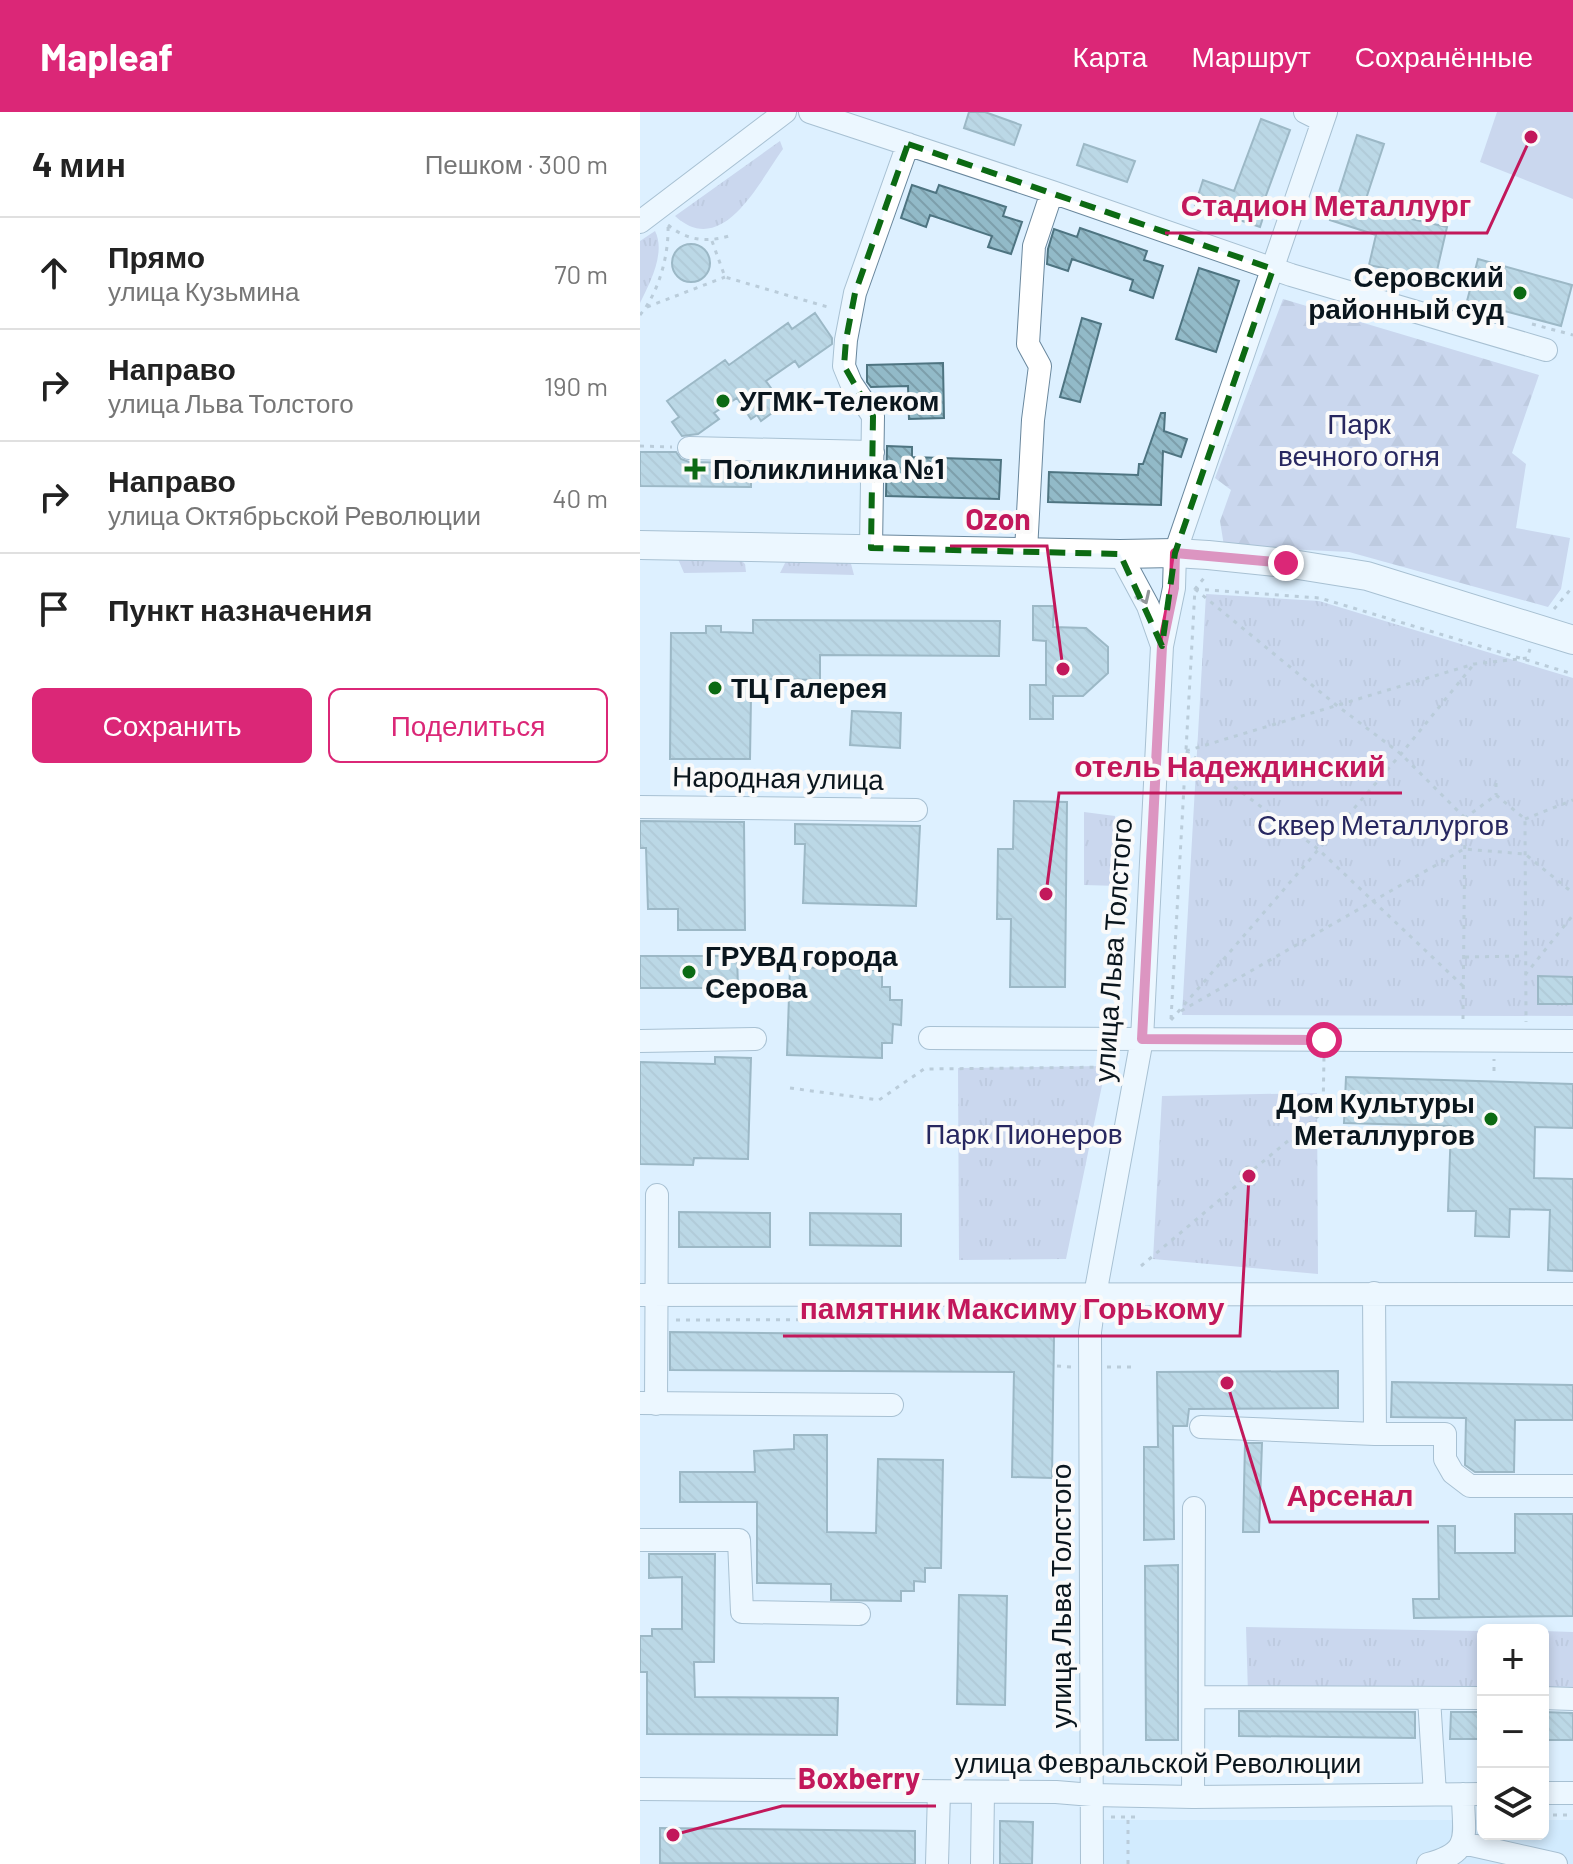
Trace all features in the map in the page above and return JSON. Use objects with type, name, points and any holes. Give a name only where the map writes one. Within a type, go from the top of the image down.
[{"type":"main road","points":[[640,545],[1175,553],[1286,563],[1367,576],[1573,640]]},
{"type":"street","points":[[655,219],[785,112]]},
{"type":"street","points":[[810,112],[1273,269],[1546,350]]},
{"type":"street","name":"улица Льва Толстого","points":[[1092,1864],[1090,1332],[1142,1039],[1162,646],[1174,588],[1175,553],[1273,269],[1318,115]]},
{"type":"street","points":[[871,548],[873,416],[851,383],[844,366],[855,293],[908,144]]},
{"type":"street","points":[[1026,551],[1033,420],[1040,366],[1028,344],[1034,246],[1052,192]]},
{"type":"street","points":[[689,448],[873,452]]},
{"type":"street","points":[[1120,554],[1148,606],[1162,646]]},
{"type":"street","name":"Народная улица","points":[[640,807],[916,810]]},
{"type":"street","points":[[930,1038],[1142,1039],[1169,1030],[1324,1040],[1573,1041]]},
{"type":"street","points":[[640,1041],[755,1039]]},
{"type":"street","points":[[657,1195],[648,1295],[657,1320],[648,1404],[892,1405]]},
{"type":"street","points":[[1374,1293],[1375,1434]]},
{"type":"street","points":[[648,1295],[1573,1294]]},
{"type":"street","points":[[1201,1427],[1445,1434],[1445,1459],[1453,1473],[1470,1486],[1573,1486]]},
{"type":"street","points":[[1193,1797],[1194,1508]]},
{"type":"street","points":[[640,1540],[739,1540],[742,1612],[859,1614]]},
{"type":"street","points":[[1194,1697],[1477,1698]]},
{"type":"street","points":[[1429,1698],[1435,1794]]},
{"type":"street","points":[[1549,1698],[1573,1699]]},
{"type":"street","name":"улица Февральской Революции","points":[[640,1789],[1056,1792],[1193,1797],[1473,1794]]},
{"type":"street","points":[[937,1864],[939,1792]]},
{"type":"street","points":[[982,1864],[983,1792]]},
{"type":"street","points":[[1549,1793],[1573,1793]]},
{"type":"street","points":[[1428,1864],[1452,1858],[1463,1843],[1473,1794]]},
{"type":"street","points":[[1463,1843],[1556,1864]]},
{"type":"path","points":[[655,219],[678,233],[712,241],[729,236]]},
{"type":"path","points":[[640,315],[647,307],[668,242],[655,219]]},
{"type":"path","points":[[712,241],[725,277]]},
{"type":"path","points":[[647,307],[725,277],[851,314]]},
{"type":"path","points":[[640,446],[689,448]]},
{"type":"path","points":[[1195,589],[1320,598],[1573,674]]},
{"type":"path","points":[[1195,589],[1401,754],[1465,818],[1463,1021]]},
{"type":"path","points":[[1169,1030],[1195,589]]},
{"type":"path","points":[[1186,751],[1474,664],[1527,658]]},
{"type":"path","points":[[1169,1030],[1179,1012],[1401,754],[1474,664]]},
{"type":"path","points":[[1186,751],[1318,849],[1463,986]]},
{"type":"path","points":[[1496,783],[1496,795]]},
{"type":"path","points":[[1465,818],[1496,795]]},
{"type":"path","points":[[1496,795],[1525,819]]},
{"type":"path","points":[[1525,819],[1573,800]]},
{"type":"path","points":[[1525,819],[1526,1022]]},
{"type":"path","points":[[1179,1012],[1464,849],[1525,854],[1573,893]]},
{"type":"path","points":[[1525,975],[1573,915]]},
{"type":"path","points":[[1463,957],[1525,956]]},
{"type":"path","points":[[1254,1169],[1254,1182],[1245,1184],[1240,1178],[1242,1169],[1254,1169],[1323,1112],[1324,1040]]},
{"type":"path","points":[[790,1088],[879,1100],[924,1069],[1138,1068]]},
{"type":"path","points":[[1141,1266],[1242,1181]]},
{"type":"path","points":[[657,1320],[1057,1319]]},
{"type":"path","points":[[1057,1366],[1080,1367]]},
{"type":"path","points":[[1105,1367],[1132,1367]]},
{"type":"path","points":[[1128,1796],[1128,1864]]},
{"type":"path","points":[[1549,1815],[1573,1815]]},
{"type":"highlighted area","points":[[908,144],[1273,269],[1175,553],[1162,646],[1120,554],[871,548],[873,416],[844,366],[846,340],[855,293]]},
{"type":"shaded area","points":[[1101,1820],[1477,1820],[1477,1840],[1549,1840],[1549,1820],[1573,1820],[1573,1864],[1101,1864]]},
{"type":"green space","points":[[1497,112],[1573,112],[1573,199],[1480,162]]},
{"type":"green space","points":[[780,141],[783,149],[763,179],[738,211],[724,222],[709,228],[692,227],[675,216]]},
{"type":"green space","points":[[655,231],[658,258],[640,303],[640,241]]},
{"type":"green space","name":"Парк вечного огня","points":[[1283,299],[1539,375],[1512,453],[1526,464],[1516,528],[1570,538],[1561,589],[1548,607],[1349,552],[1224,546],[1220,521],[1231,490],[1215,478]]},
{"type":"green space","points":[[678,559],[740,559],[745,564],[746,572],[684,573]]},
{"type":"green space","points":[[850,560],[854,575],[780,573],[786,561]]},
{"type":"green space","name":"Сквер Металлургов","points":[[1206,594],[1319,601],[1573,678],[1573,1016],[1182,1015]]},
{"type":"green space","points":[[1084,812],[1115,816],[1119,886],[1084,885]]},
{"type":"green space","name":"Парк Пионеров","points":[[1106,1066],[1066,1259],[959,1260],[958,1068]]},
{"type":"green space","points":[[1317,1093],[1318,1274],[1153,1259],[1162,1096]]},
{"type":"green space","points":[[1246,1627],[1477,1631],[1477,1695],[1248,1694]]},
{"type":"green space","points":[[1549,1631],[1573,1632],[1573,1696],[1549,1695]]},
{"type":"building","points":[[969,112],[985,112],[1021,125],[1014,145],[964,128]]},
{"type":"building","points":[[1261,119],[1290,130],[1264,201],[1268,202],[1260,227],[1195,205],[1203,180],[1234,191]]},
{"type":"building","points":[[1357,135],[1384,144],[1363,208],[1447,227],[1435,279],[1369,265],[1376,235],[1330,220]]},
{"type":"building","points":[[1084,144],[1135,161],[1127,182],[1077,165]]},
{"type":"building","points":[[912,185],[936,193],[939,185],[1006,207],[1003,216],[1022,222],[1011,254],[988,247],[992,236],[930,215],[926,227],[901,218]]},
{"type":"building","points":[[1080,228],[1147,251],[1144,260],[1163,266],[1153,298],[1130,290],[1133,280],[1072,259],[1068,271],[1047,264],[1054,229],[1077,237]]},
{"type":"building","points":[[691,244],[704,250],[710,263],[704,276],[691,282],[678,276],[672,263],[678,250]]},
{"type":"building","name":"Серовский районный суд","points":[[1478,259],[1572,285],[1561,326],[1467,301]]},
{"type":"building","points":[[1199,268],[1239,281],[1216,352],[1176,339]]},
{"type":"building","points":[[815,313],[832,338],[832,344],[799,367],[795,361],[766,381],[783,405],[761,421],[757,415],[751,419],[737,398],[714,413],[719,419],[698,434],[682,436],[672,422],[679,417],[667,401],[725,360],[729,365],[788,323],[792,329]]},
{"type":"building","points":[[1082,318],[1101,324],[1080,402],[1060,397]]},
{"type":"building","points":[[943,363],[944,418],[909,419],[908,386],[871,387],[867,382],[867,365]]},
{"type":"building","points":[[1161,413],[1165,413],[1164,431],[1187,439],[1181,457],[1163,451],[1161,505],[1048,502],[1049,472],[1138,475],[1139,464],[1143,464]]},
{"type":"building","points":[[887,446],[912,447],[912,457],[1001,460],[999,499],[886,496]]},
{"type":"building","name":"Поликлиника №1","points":[[640,452],[676,452],[681,459],[689,462],[751,463],[751,487],[640,486]]},
{"type":"building","points":[[1033,606],[1054,606],[1053,627],[1086,628],[1108,647],[1108,673],[1083,696],[1053,696],[1053,719],[1030,719],[1030,685],[1046,685],[1046,641],[1033,640]]},
{"type":"building","name":"ТЦ Галерея","points":[[753,620],[1000,621],[999,656],[820,655],[820,680],[760,679],[760,697],[751,697],[750,759],[670,759],[671,633],[706,633],[706,626],[721,626],[721,632],[753,633]]},
{"type":"building","points":[[852,711],[901,713],[900,748],[850,745]]},
{"type":"building","points":[[1014,801],[1067,802],[1065,987],[1010,987],[1011,919],[997,919],[998,849],[1013,849]]},
{"type":"building","points":[[640,821],[744,822],[745,930],[678,930],[678,909],[648,909],[646,848],[640,848]]},
{"type":"building","points":[[795,824],[920,826],[916,906],[803,903],[805,844],[795,844]]},
{"type":"building","name":"ГРУВД города Серова","points":[[640,956],[737,956],[738,988],[640,988]]},
{"type":"building","points":[[790,967],[882,970],[882,987],[890,987],[890,1000],[902,1000],[901,1025],[893,1024],[892,1043],[882,1043],[882,1058],[787,1055]]},
{"type":"building","points":[[1538,976],[1573,977],[1573,1004],[1538,1004]]},
{"type":"building","points":[[715,1057],[751,1058],[748,1159],[694,1158],[693,1165],[640,1164],[640,1062],[715,1064]]},
{"type":"building","points":[[1346,1077],[1573,1084],[1573,1128],[1535,1127],[1534,1178],[1573,1179],[1573,1271],[1548,1270],[1550,1210],[1510,1209],[1509,1237],[1475,1236],[1476,1211],[1448,1211],[1451,1126],[1344,1123]]},
{"type":"building","points":[[679,1212],[770,1213],[770,1247],[679,1247]]},
{"type":"building","points":[[810,1213],[901,1214],[901,1246],[810,1245]]},
{"type":"building","points":[[670,1332],[1054,1336],[1052,1478],[1012,1477],[1014,1372],[670,1370]]},
{"type":"building","points":[[1338,1371],[1338,1408],[1189,1409],[1187,1426],[1173,1426],[1174,1539],[1144,1540],[1144,1447],[1158,1447],[1157,1372]]},
{"type":"building","points":[[1392,1382],[1573,1385],[1573,1420],[1515,1420],[1514,1472],[1475,1472],[1465,1465],[1466,1418],[1391,1417]]},
{"type":"building","points":[[794,1435],[827,1435],[827,1532],[876,1533],[878,1459],[943,1460],[941,1568],[925,1568],[925,1582],[914,1581],[914,1591],[901,1591],[901,1601],[831,1600],[831,1584],[757,1583],[757,1502],[680,1502],[680,1472],[755,1472],[754,1451],[794,1449]]},
{"type":"building","points":[[1245,1443],[1262,1443],[1259,1532],[1243,1532]]},
{"type":"building","points":[[1515,1514],[1573,1514],[1573,1616],[1414,1618],[1413,1599],[1439,1599],[1438,1526],[1455,1526],[1455,1553],[1515,1553]]},
{"type":"building","points":[[649,1554],[715,1554],[714,1662],[694,1662],[695,1697],[838,1698],[837,1735],[647,1734],[647,1672],[640,1672],[640,1636],[652,1636],[652,1629],[682,1629],[682,1577],[649,1578]]},
{"type":"building","points":[[1178,1565],[1178,1740],[1146,1740],[1145,1566]]},
{"type":"building","points":[[959,1595],[1007,1596],[1005,1705],[957,1704]]},
{"type":"building","points":[[1239,1711],[1415,1712],[1415,1738],[1239,1736]]},
{"type":"building","points":[[1451,1712],[1477,1712],[1477,1739],[1450,1739]]},
{"type":"building","points":[[1549,1712],[1573,1713],[1573,1740],[1549,1740]]},
{"type":"building","points":[[1000,1821],[1033,1822],[1032,1864],[1000,1864]]},
{"type":"building","points":[[660,1828],[915,1831],[915,1864],[660,1863]]},
{"type":"place","name":"Стадион Металлург","points":[[1531,137]]},
{"type":"place","name":"Серовский районный суд","points":[[1520,293]]},
{"type":"place","name":"УГМК-Телеком","points":[[723,401]]},
{"type":"place","name":"Поликлиника №1","points":[[695,469]]},
{"type":"place","name":"Ozon","points":[[1063,669]]},
{"type":"place","name":"ТЦ Галерея","points":[[715,688]]},
{"type":"place","name":"отель Надеждинский","points":[[1046,894]]},
{"type":"place","name":"ГРУВД города Серова","points":[[689,972]]},
{"type":"place","name":"Дом Культуры Металлургов","points":[[1491,1119]]},
{"type":"place","name":"памятник Максиму Горькому","points":[[1249,1176]]},
{"type":"place","name":"Арсенал","points":[[1227,1383]]},
{"type":"place","name":"Boxberry","points":[[673,1835]]},
{"type":"route","points":[[1286,563],[1175,553],[1174,588],[1162,646],[1142,1039],[1324,1040]]}]
